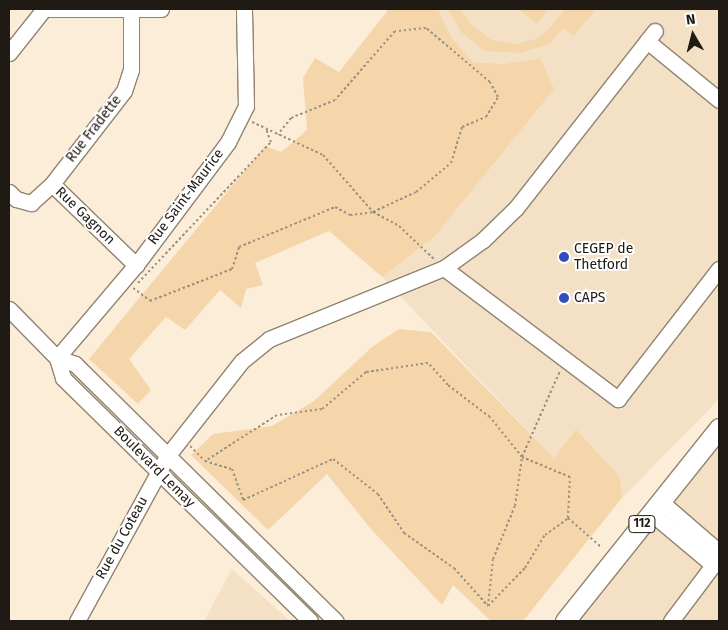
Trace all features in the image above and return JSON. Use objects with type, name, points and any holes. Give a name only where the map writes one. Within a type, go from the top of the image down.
[{"type":"main road","name":"112","points":[[565,621],[719,428]]},
{"type":"street","points":[[9,53],[44,9]]},
{"type":"street","points":[[49,9],[161,9]]},
{"type":"street","name":"Rue Saint-Maurice","points":[[57,358],[129,284],[136,266],[228,142],[246,106],[244,9]]},
{"type":"street","name":"Rue Fradette","points":[[52,184],[124,91],[131,70],[131,10]]},
{"type":"street","name":"Rue du Coteau","points":[[77,621],[168,455],[242,361],[269,339],[444,268],[483,240],[516,208],[651,36],[719,100]]},
{"type":"street","name":"Rue Gagnon","points":[[9,192],[16,199],[31,203],[52,184],[136,266]]},
{"type":"street","points":[[444,268],[618,398],[719,269]]},
{"type":"street","name":"Boulevard Lemay","points":[[9,309],[57,358],[74,364],[336,621]]},
{"type":"street","name":"Boulevard Lemay","points":[[57,358],[63,378],[310,621]]},
{"type":"street","points":[[656,507],[717,561],[671,621]]},
{"type":"street","points":[[259,571],[271,557]]},
{"type":"path","points":[[129,284],[150,301],[232,269],[239,247],[335,207],[350,215],[373,212],[416,192],[451,163],[462,127],[486,117],[498,97],[490,82],[426,28],[395,31],[335,100],[291,118],[278,134]]},
{"type":"path","points":[[250,121],[323,155],[373,212],[400,226],[444,268]]},
{"type":"path","points":[[127,295],[129,284],[271,142],[266,128]]},
{"type":"path","points":[[488,606],[493,558],[515,506],[522,458],[565,359]]},
{"type":"path","points":[[205,460],[277,416],[322,408],[366,372],[428,363],[448,385],[490,417],[522,458],[570,477],[568,518]]},
{"type":"path","points":[[182,438],[205,460],[232,469],[243,500],[333,458],[378,494],[404,533],[454,568],[488,606]]},
{"type":"path","points":[[568,518],[601,547]]},
{"type":"path","points":[[488,606],[525,568],[545,535],[568,518]]},
{"type":"path","points":[[9,584],[9,594]]},
{"type":"shaded area","points":[[389,9],[438,9],[451,37],[473,62],[504,64],[540,58],[554,89],[434,237],[382,277],[329,231],[255,263],[263,285],[246,289],[241,308],[220,290],[185,330],[166,317],[129,359],[151,390],[138,404],[89,359],[265,146],[281,152],[307,130],[303,78],[315,58],[339,72]]},
{"type":"shaded area","name":"CEGEP de Thetford","points":[[438,9],[719,9],[719,399],[622,498],[620,477],[576,429],[554,458],[382,277],[434,237],[540,58],[504,64],[473,62],[451,37]]},
{"type":"shaded area","points":[[448,9],[461,9],[471,25],[492,40],[516,44],[536,39],[548,30],[565,9],[596,9],[574,36],[563,28],[550,44],[519,53],[485,51],[462,33]]},
{"type":"shaded area","points":[[518,9],[548,9],[537,24]]},
{"type":"shaded area","points":[[399,329],[431,332],[554,458],[576,429],[620,477],[622,498],[523,621],[491,621],[453,585],[442,605],[370,528],[327,474],[268,530],[191,455],[213,434],[272,426],[314,401],[372,347]]},
{"type":"shaded area","points":[[719,442],[719,621],[572,621]]},
{"type":"shaded area","points":[[232,569],[290,621],[204,621]]},
{"type":"place","name":"CEGEP de Thetford","points":[[564,257]]},
{"type":"place","name":"CAPS","points":[[564,298]]}]
